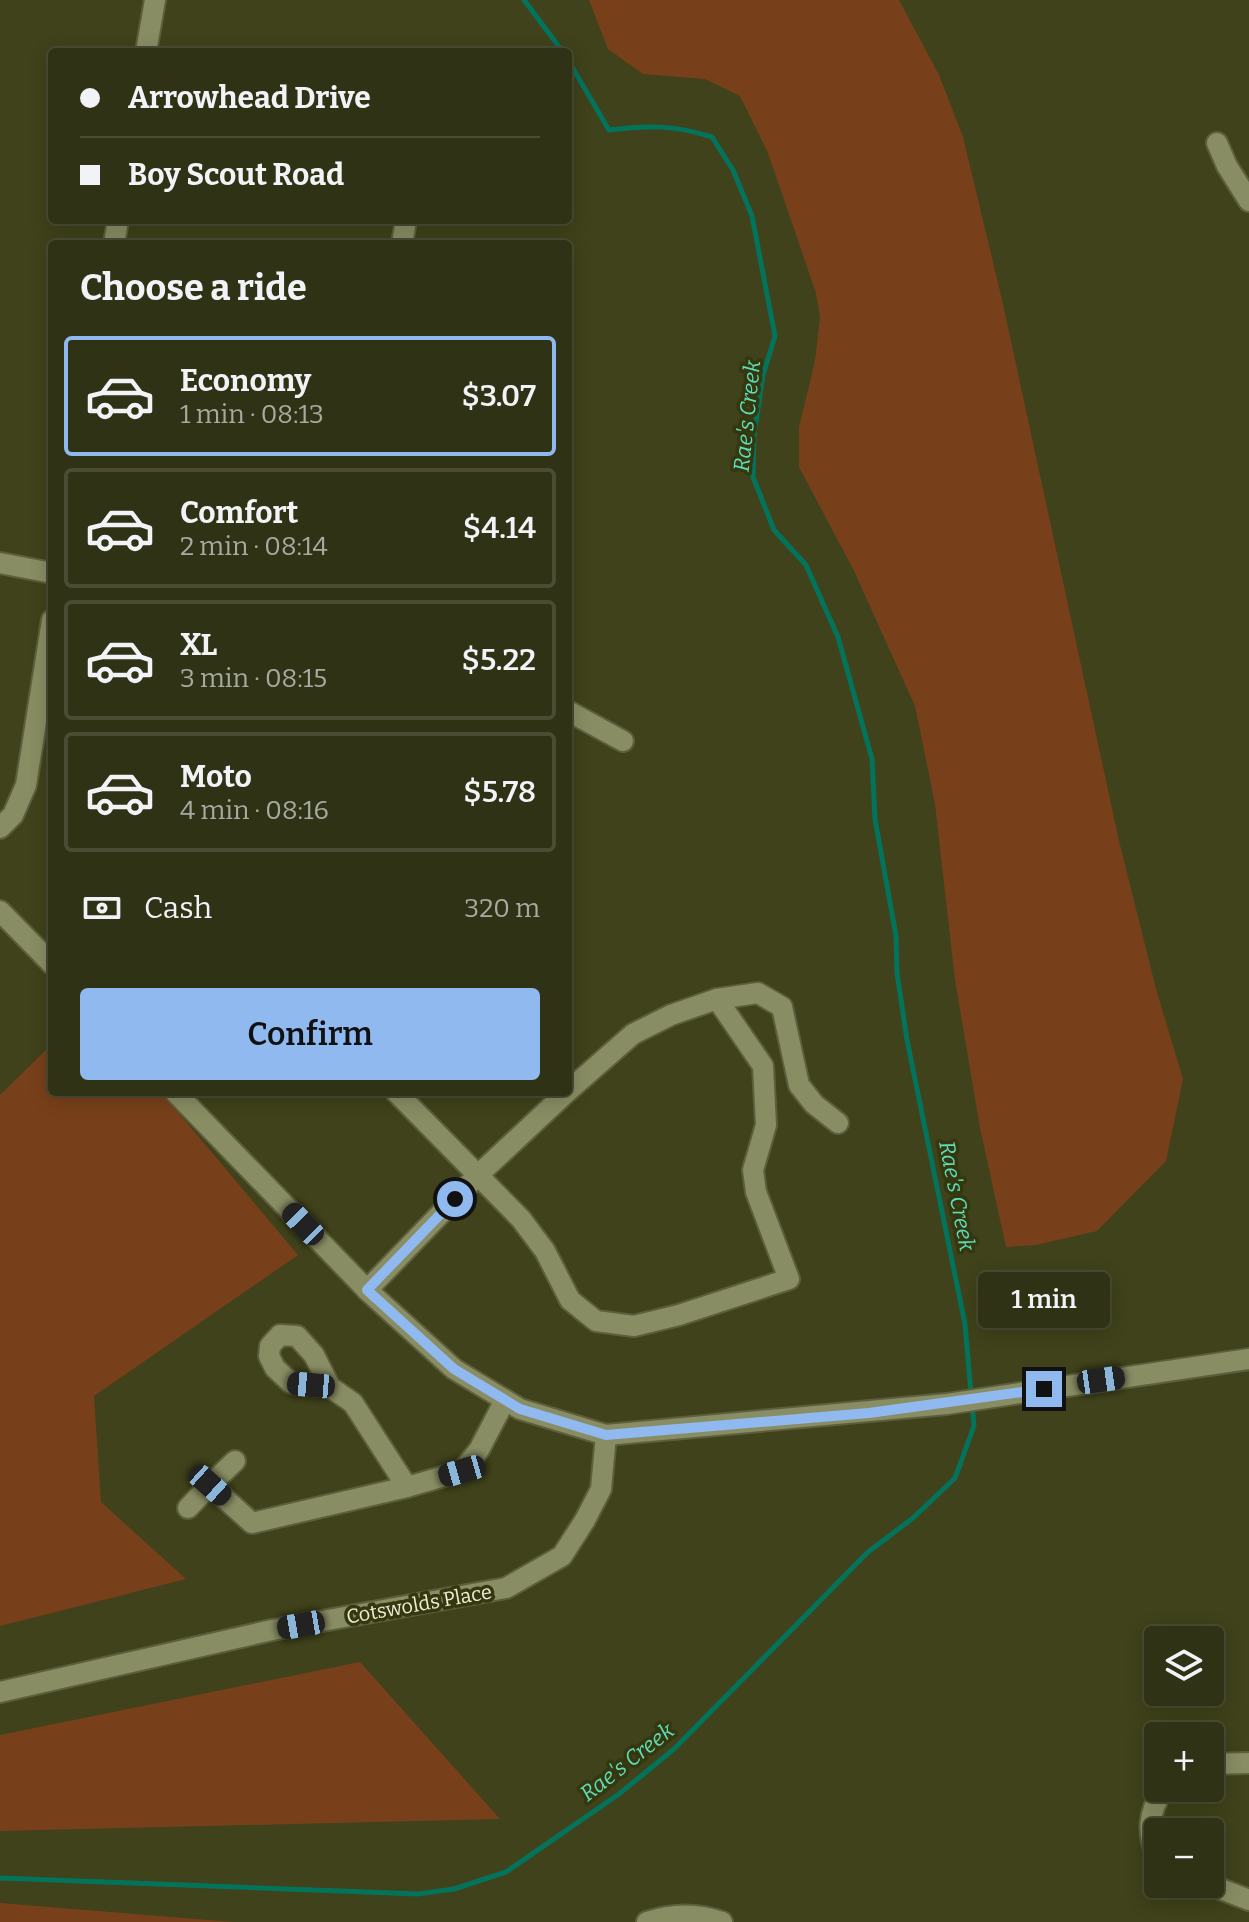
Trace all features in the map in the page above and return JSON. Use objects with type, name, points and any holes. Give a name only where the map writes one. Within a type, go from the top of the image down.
[{"type":"street","points":[[147,48],[155,0]]},
{"type":"street","points":[[1217,143],[1249,201]]},
{"type":"street","points":[[0,563],[48,572]]},
{"type":"street","points":[[0,828],[13,815],[26,785],[48,645]]},
{"type":"street","points":[[572,713],[623,741]]},
{"type":"street","points":[[0,911],[48,960]]},
{"type":"street","points":[[572,1088],[633,1034],[671,1015],[717,999],[758,993],[782,1007],[799,1085],[814,1104],[838,1123]]},
{"type":"street","points":[[400,1096],[521,1219],[545,1251],[570,1300],[596,1321],[634,1326],[679,1315],[789,1279],[756,1192],[753,1170],[766,1125],[763,1066],[717,999]]},
{"type":"street","points":[[179,1096],[367,1290],[454,1369],[520,1409],[606,1435],[854,1415],[1249,1359]]},
{"type":"street","points":[[367,1290],[477,1176],[564,1096]]},
{"type":"street","points":[[330,1387],[353,1403],[407,1487]]},
{"type":"street","points":[[210,1485],[252,1523],[407,1487],[462,1471],[479,1450],[505,1400]]},
{"type":"street","name":"Cotswolds Place","points":[[0,1692],[272,1630],[506,1588],[562,1556],[601,1489],[606,1435]]},
{"type":"street","points":[[188,1508],[235,1461]]},
{"type":"street","points":[[1224,1764],[1249,1763]]},
{"type":"street","points":[[1224,1890],[1249,1900]]},
{"type":"street","points":[[647,1922],[677,1915],[701,1916],[722,1922]]},
{"type":"shaded area","points":[[589,0],[899,0],[939,75],[963,137],[1003,304],[1119,841],[1156,989],[1183,1079],[1166,1161],[1097,1231],[1036,1245],[1006,1247],[980,1128],[955,980],[935,804],[915,706],[854,571],[799,467],[799,427],[815,361],[820,317],[816,293],[768,153],[740,96],[705,79],[643,74],[608,49]]},
{"type":"shaded area","points":[[48,1048],[48,1096],[164,1096],[298,1255],[94,1396],[101,1502],[186,1579],[0,1626],[0,1095]]},
{"type":"shaded area","points":[[360,1662],[500,1819],[0,1831],[0,1735]]},
{"type":"shaded area","points":[[0,1903],[233,1922],[0,1922]]},
{"type":"waterway","name":"Rae's Creek","points":[[524,0],[560,48]]},
{"type":"waterway","name":"Rae's Creek","points":[[572,67],[609,130],[661,127],[712,137],[733,170],[752,216],[775,336],[763,375],[754,435],[753,477],[774,530],[806,565],[838,637],[872,759],[875,819],[896,936],[897,973],[907,1040],[965,1324],[971,1394]]},
{"type":"waterway","name":"Rae's Creek","points":[[0,1878],[418,1894],[454,1889],[506,1872],[619,1794],[674,1749],[868,1552],[913,1518],[955,1478],[974,1426],[972,1404]]},
{"type":"route","points":[[455,1199],[367,1290],[454,1369],[520,1409],[606,1435],[869,1413],[1044,1389]]}]
